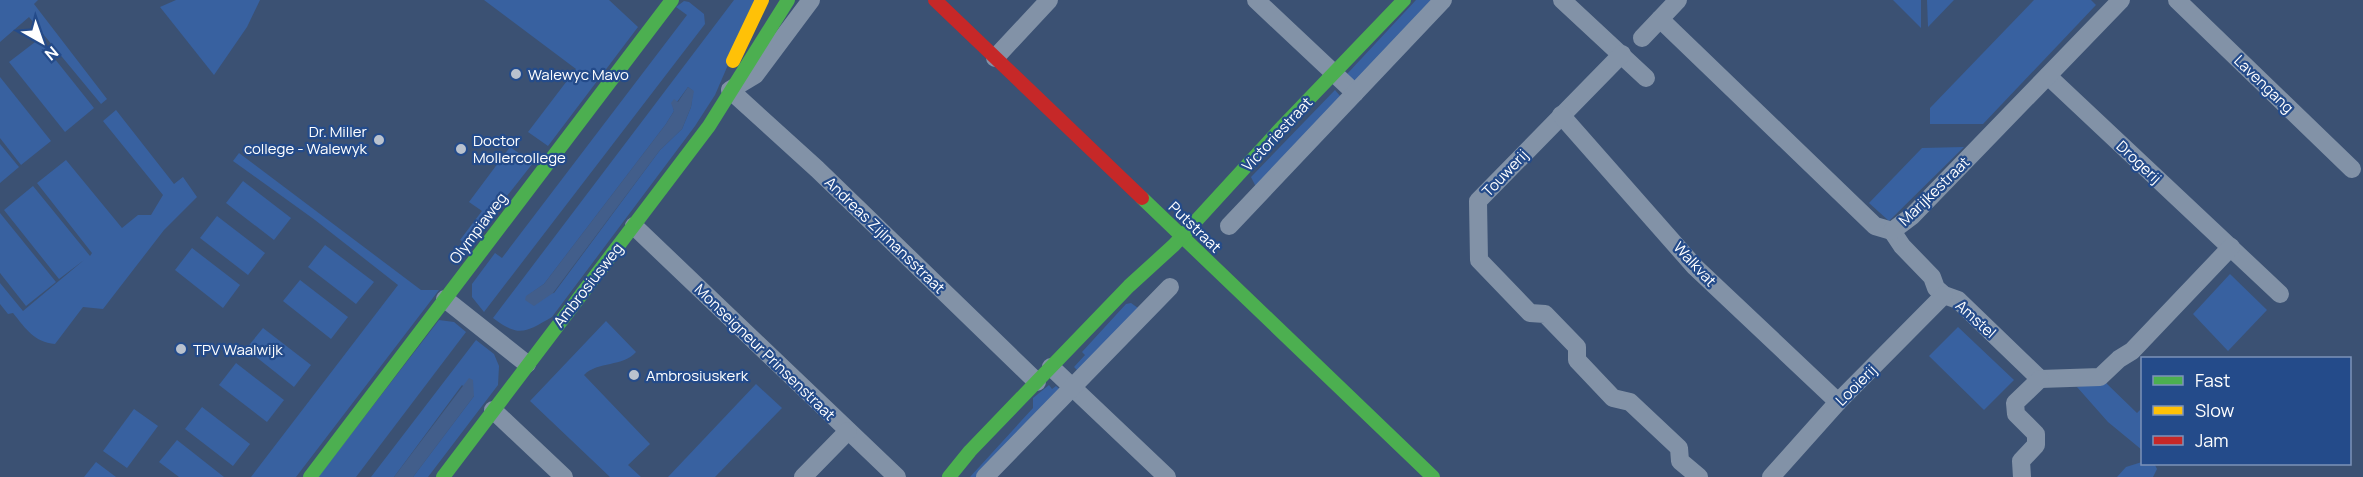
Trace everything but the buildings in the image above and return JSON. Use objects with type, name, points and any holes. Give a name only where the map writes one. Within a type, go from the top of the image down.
[{"type":"street","name":"Olympiaweg","points":[[310,477],[672,0]]},
{"type":"street","name":"Ambrosiusweg","points":[[737,96],[728,70],[762,0]]},
{"type":"street","name":"Ambrosiusweg","points":[[737,96],[788,0]]},
{"type":"street","name":"Putstraat","points":[[935,0],[1433,477]]},
{"type":"street","points":[[994,57],[1049,0]]},
{"type":"street","points":[[1256,0],[1355,93]]},
{"type":"street","name":"Victoriestraat","points":[[949,477],[970,451],[1129,286],[1153,267],[1182,238],[1404,0]]},
{"type":"street","name":"Victoriestraat","points":[[1229,226],[1443,0]]},
{"type":"street","points":[[1562,0],[1646,78]]},
{"type":"street","points":[[1642,39],[1678,0]]},
{"type":"street","name":"Marijkestraat","points":[[1660,19],[1875,226],[1892,231],[1912,216],[2121,0]]},
{"type":"street","name":"Lavengang","points":[[2177,0],[2352,169]]},
{"type":"street","name":"Ambrosiusweg","points":[[443,477],[709,126],[755,75],[808,1]]},
{"type":"street","name":"Touwerij","points":[[1622,54],[1478,201],[1479,260],[1530,314],[1545,314],[1577,347],[1577,360],[1613,398],[1630,402],[1679,448],[1680,461],[1699,477]]},
{"type":"street","name":"Drogerij","points":[[2048,76],[2280,294]]},
{"type":"street","name":"Andreas Zijlmansstraat","points":[[737,96],[817,168],[1037,382]]},
{"type":"street","name":"Walkvat","points":[[1561,115],[1695,267],[1838,402]]},
{"type":"street","name":"Victoriestraat","points":[[1222,194],[1260,194]]},
{"type":"street","name":"Monseigneur Prinsenstraat","points":[[634,226],[897,477]]},
{"type":"street","name":"Amstel","points":[[1892,231],[1902,246],[1932,277],[1936,288],[1944,295],[1958,300],[2040,379]]},
{"type":"street","points":[[2022,477],[2021,461],[2036,446],[2036,434],[2016,414],[2015,403],[2040,379],[2100,377],[2119,359],[2132,351],[2231,248]]},
{"type":"street","points":[[1129,286],[1150,307]]},
{"type":"street","points":[[985,477],[1170,287]]},
{"type":"street","name":"Looierij","points":[[1771,477],[1838,402],[1944,295]]},
{"type":"street","points":[[445,299],[527,364]]},
{"type":"street","points":[[1051,367],[1167,477]]},
{"type":"street","points":[[493,410],[564,477]]},
{"type":"street","points":[[811,474],[848,431]]},
{"type":"shaded area","points":[[0,0],[38,0],[34,4],[107,99],[101,104],[29,17],[0,42]]},
{"type":"shaded area","points":[[176,0],[260,0],[247,27],[214,75],[160,7]]},
{"type":"shaded area","points":[[484,0],[609,0],[638,27],[548,146],[528,132],[576,69]]},
{"type":"shaded area","points":[[734,0],[756,0],[715,95],[695,126],[552,317],[522,331],[510,328],[493,318]],"holes":[[[688,87],[693,91],[691,107],[682,129],[660,150],[554,293],[527,296],[544,284],[666,124],[674,111],[672,103],[677,102]]]},
{"type":"shaded area","points":[[1416,0],[1437,0],[1353,83],[1347,74]]},
{"type":"shaded area","points":[[1893,0],[1921,0],[1921,28]]},
{"type":"shaded area","points":[[1927,0],[1954,0],[1928,27]]},
{"type":"shaded area","points":[[2034,0],[2091,0],[2096,5],[1983,124],[1930,124],[1930,108]]},
{"type":"shaded area","points":[[684,1],[689,2],[704,14],[705,24],[484,312],[472,297],[472,284],[495,253],[502,258],[687,15],[676,7]]},
{"type":"shaded area","points":[[39,39],[94,108],[65,132],[9,62]]},
{"type":"shaded area","points":[[0,77],[51,141],[21,165],[0,138]]},
{"type":"shaded area","points":[[688,87],[694,91],[691,107],[682,129],[660,150],[553,293],[534,306],[525,300],[526,296],[544,284],[666,124],[674,111],[671,103],[674,99],[678,102]]},
{"type":"shaded area","points":[[1335,90],[1341,97],[1258,186],[1255,185],[1251,177]]},
{"type":"shaded area","points":[[116,110],[174,184],[183,177],[197,197],[164,230],[103,309],[83,307],[55,344],[41,341],[31,334],[13,313],[8,314],[0,304],[0,283],[23,311],[84,260],[59,279],[4,210],[33,186],[90,256],[92,253],[37,183],[66,160],[122,228],[138,215],[151,215],[163,195],[103,121]]},
{"type":"shaded area","points":[[0,144],[19,167],[0,183]]},
{"type":"shaded area","points":[[510,147],[533,163],[469,244],[460,240],[482,211],[469,202]]},
{"type":"shaded area","points":[[1964,147],[1889,221],[1869,203],[1922,148]]},
{"type":"shaded area","points":[[239,153],[421,290],[439,290],[296,477],[251,477],[398,285],[315,220],[233,161]]},
{"type":"shaded area","points":[[243,181],[291,218],[274,240],[226,203]]},
{"type":"shaded area","points":[[0,213],[56,282],[26,306],[0,273]]},
{"type":"shaded area","points":[[217,216],[265,253],[248,275],[200,238]]},
{"type":"shaded area","points":[[325,245],[374,282],[356,304],[308,267]]},
{"type":"shaded area","points":[[192,248],[240,285],[223,308],[175,270]]},
{"type":"shaded area","points":[[2230,274],[2267,310],[2228,351],[2193,314]]},
{"type":"shaded area","points":[[300,280],[348,317],[331,339],[283,301]]},
{"type":"shaded area","points":[[1131,303],[1138,308],[1080,373],[1074,367],[1085,355],[1082,352],[1126,304]]},
{"type":"shaded area","points":[[439,320],[454,322],[466,332],[356,477],[318,477]]},
{"type":"shaded area","points":[[606,321],[636,352],[631,357],[596,368],[584,375],[650,444],[628,465],[641,477],[610,477],[530,401]]},
{"type":"shaded area","points":[[1958,327],[2014,380],[1984,410],[1929,356]]},
{"type":"shaded area","points":[[263,328],[311,365],[294,387],[246,349]]},
{"type":"shaded area","points":[[476,340],[494,354],[499,366],[498,385],[428,477],[413,477],[474,396],[462,385],[394,477],[371,477]]},
{"type":"shaded area","points":[[236,363],[284,400],[267,422],[219,385]]},
{"type":"shaded area","points":[[469,378],[473,380],[474,396],[413,477],[394,477]]},
{"type":"shaded area","points":[[2105,382],[2137,413],[2141,409],[2141,449],[2108,422],[2077,387]]},
{"type":"shaded area","points":[[756,384],[782,408],[715,477],[668,477]]},
{"type":"shaded area","points":[[1049,385],[1052,389],[1056,386],[1062,391],[979,477],[970,477],[1033,408],[1033,398]]},
{"type":"shaded area","points":[[202,407],[250,444],[233,466],[185,429]]},
{"type":"shaded area","points":[[134,409],[158,426],[127,468],[103,451]]},
{"type":"shaded area","points":[[177,440],[224,477],[179,477],[159,462]]},
{"type":"shaded area","points":[[96,462],[116,477],[84,477]]},
{"type":"shaded area","points":[[2141,462],[2141,465],[2155,465],[2157,469],[2153,477],[2117,477],[2126,467]]},
{"type":"traffic: fast","points":[[310,477],[672,0]]},
{"type":"traffic: fast","points":[[443,477],[709,126],[788,0]]},
{"type":"traffic: fast","points":[[949,477],[970,451],[1129,286],[1174,245],[1283,126],[1404,0]]},
{"type":"traffic: fast","points":[[1142,198],[1433,477]]},
{"type":"traffic: slow","points":[[733,61],[762,0]]},
{"type":"traffic: jam","points":[[935,0],[1142,198]]},
{"type":"place","name":"Walewyc Mavo","points":[[516,74]]},
{"type":"place","name":"Dr. Miller college - Walewyk","points":[[379,140]]},
{"type":"place","name":"Doctor Mollercollege","points":[[461,149]]},
{"type":"place","name":"TPV Waalwijk","points":[[181,349]]},
{"type":"place","name":"Ambrosiuskerk","points":[[634,375]]}]
